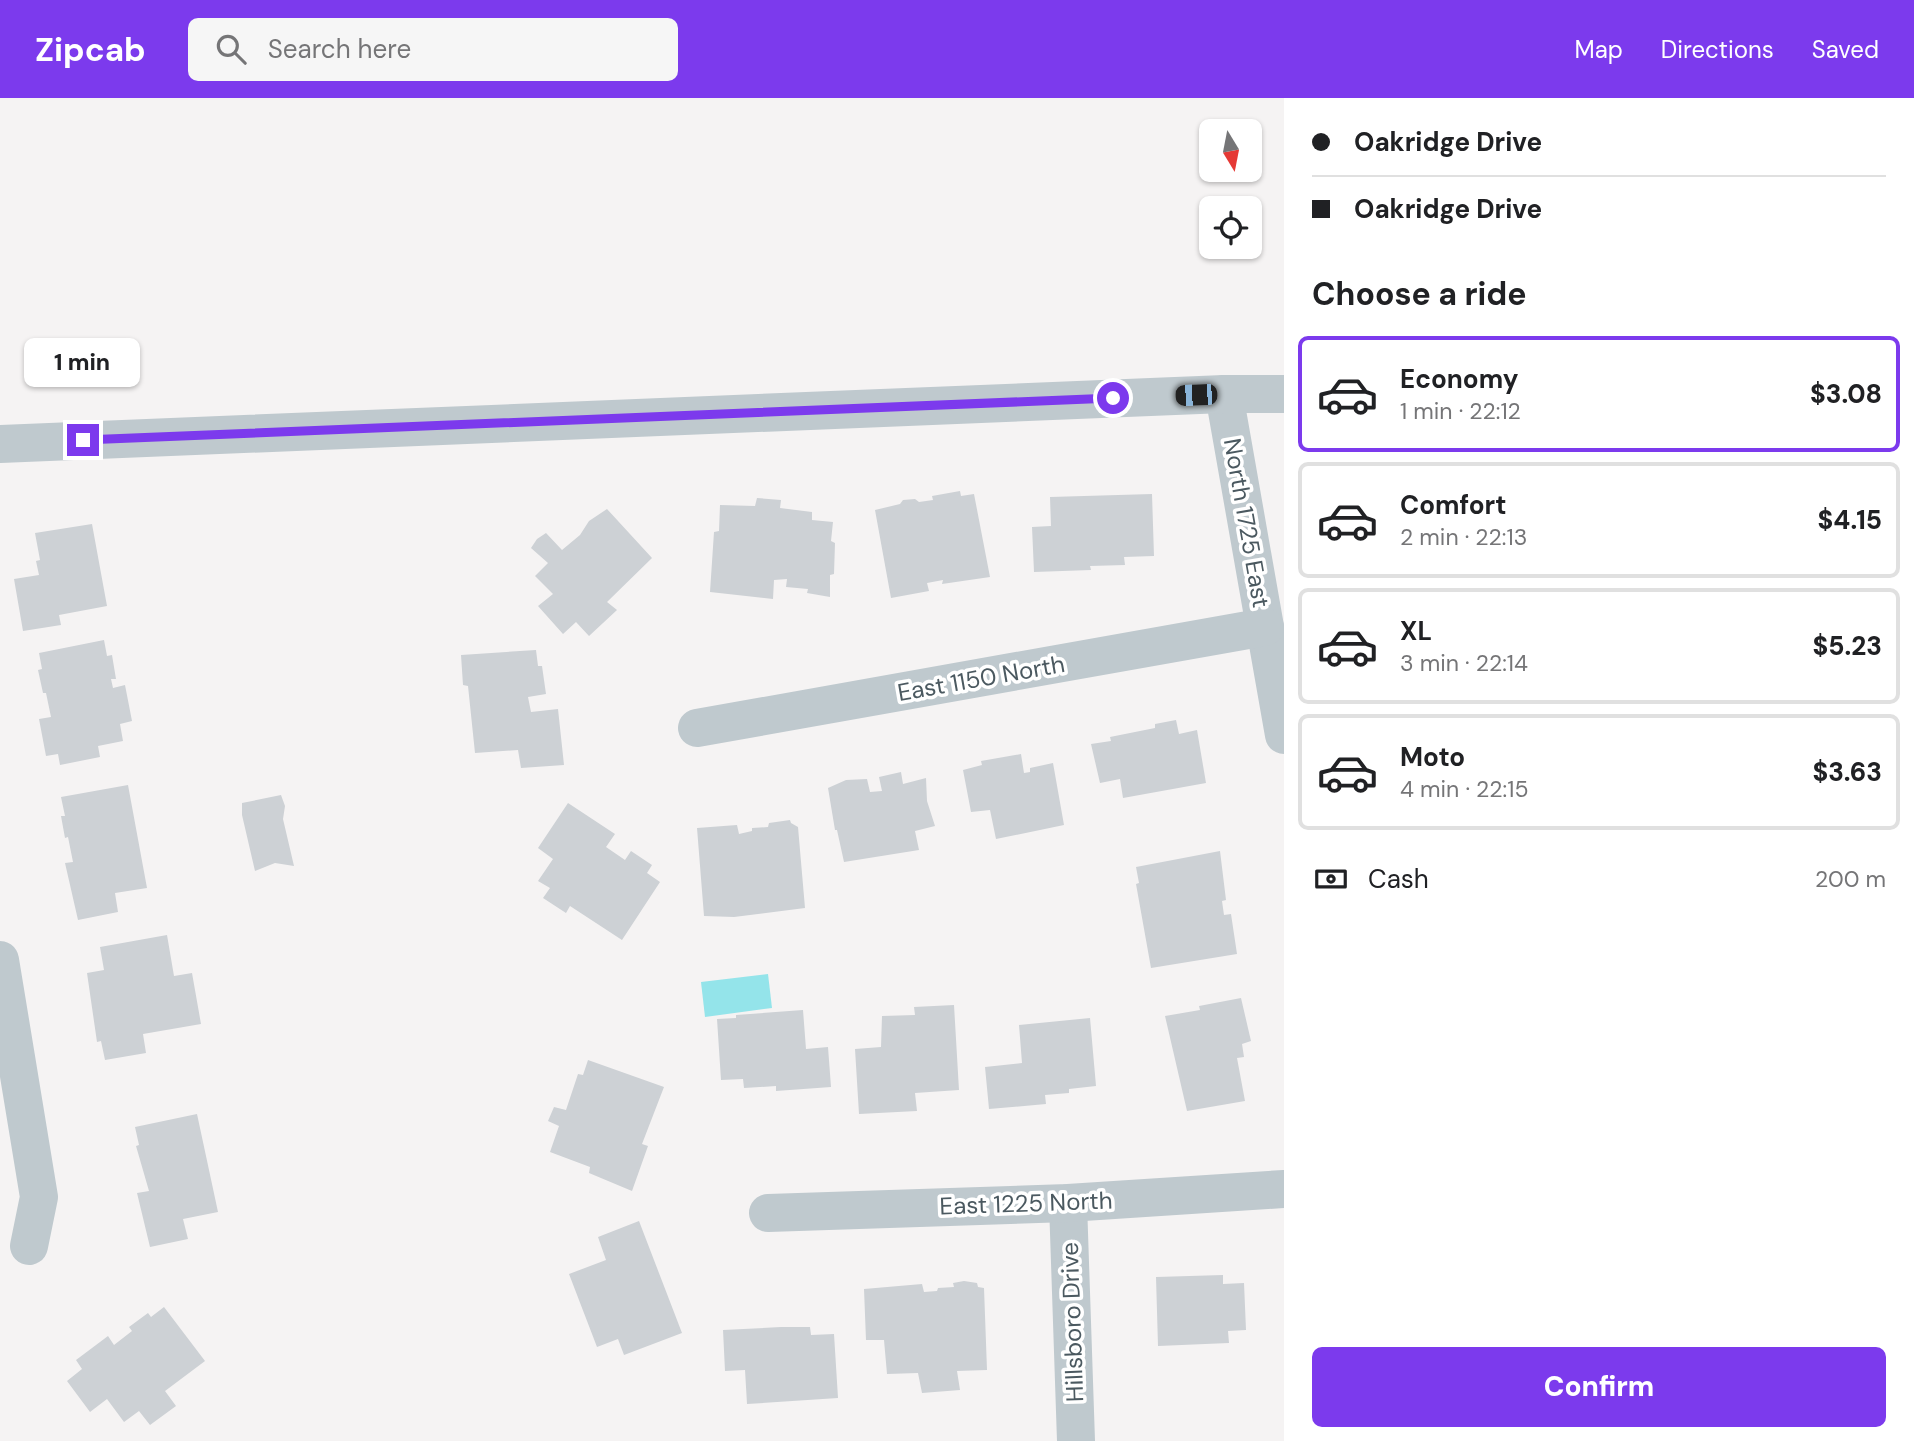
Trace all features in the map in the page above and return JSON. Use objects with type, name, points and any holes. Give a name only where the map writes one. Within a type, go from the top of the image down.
[{"type":"street","points":[[0,444],[1224,394],[1284,394]]},
{"type":"street","name":"North 1725 East","points":[[1224,394],[1284,735]]},
{"type":"street","name":"East 1150 North","points":[[697,729],[1265,627]]},
{"type":"street","points":[[0,960],[39,1197],[29,1246]]},
{"type":"street","name":"East 1225 North","points":[[768,1213],[1068,1203],[1284,1189]]},
{"type":"street","name":"Hillsboro Drive","points":[[1068,1203],[1076,1441]]},
{"type":"water","points":[[768,974],[772,1008],[705,1017],[701,982]]},
{"type":"building","points":[[960,491],[961,496],[974,494],[990,577],[942,584],[943,580],[927,583],[929,591],[891,598],[875,510],[900,504],[903,500],[933,500],[932,496]]},
{"type":"building","points":[[1152,494],[1154,556],[1124,557],[1125,565],[1090,566],[1091,570],[1034,572],[1032,527],[1051,526],[1050,497]]},
{"type":"building","points":[[757,498],[781,500],[780,508],[812,512],[812,520],[833,522],[831,541],[835,543],[834,574],[830,575],[830,597],[807,593],[808,589],[786,587],[787,579],[774,580],[773,599],[710,592],[714,532],[719,531],[720,505],[755,506]]},
{"type":"building","points":[[607,509],[652,558],[607,602],[617,610],[589,636],[576,622],[563,634],[538,606],[553,594],[535,576],[548,563],[531,548],[537,539],[546,533],[562,550],[580,535],[589,521]]},
{"type":"building","points":[[92,524],[107,606],[59,615],[61,625],[23,631],[14,579],[39,575],[36,561],[40,560],[35,533]]},
{"type":"building","points":[[104,640],[107,656],[112,655],[116,679],[111,679],[113,688],[125,685],[132,721],[120,724],[123,741],[98,746],[100,757],[60,765],[58,754],[46,756],[39,719],[51,717],[38,670],[42,669],[39,653]]},
{"type":"building","points":[[536,650],[538,666],[542,666],[546,694],[528,697],[531,712],[558,709],[564,765],[521,768],[518,750],[475,753],[468,686],[463,685],[461,655]]},
{"type":"building","points":[[1176,720],[1179,734],[1197,730],[1206,783],[1123,798],[1120,779],[1100,783],[1091,744],[1111,741],[1110,737],[1155,728],[1155,724]]},
{"type":"building","points":[[1021,754],[1024,773],[1030,772],[1030,768],[1053,763],[1064,825],[996,839],[990,810],[971,812],[963,770],[982,765],[981,761]]},
{"type":"building","points":[[901,772],[903,784],[926,778],[927,801],[935,826],[915,831],[919,850],[844,862],[828,788],[846,780],[867,779],[870,792],[882,791],[879,777]]},
{"type":"building","points":[[128,785],[147,888],[115,893],[118,912],[78,920],[65,863],[73,862],[68,837],[65,838],[61,816],[65,816],[61,797]]},
{"type":"building","points":[[281,795],[285,806],[283,819],[294,866],[275,863],[255,871],[242,815],[242,803]]},
{"type":"building","points":[[568,803],[615,834],[606,847],[625,860],[631,851],[652,865],[647,873],[660,882],[622,940],[570,906],[566,913],[543,898],[550,888],[538,881],[553,859],[538,848]]},
{"type":"building","points":[[790,820],[798,827],[805,908],[734,917],[704,916],[697,828],[737,825],[739,834],[752,831],[752,828],[768,827],[769,823]]},
{"type":"building","points":[[1220,851],[1226,900],[1222,901],[1224,915],[1231,914],[1237,954],[1151,968],[1136,884],[1139,883],[1136,867]]},
{"type":"building","points":[[167,935],[174,976],[192,973],[201,1024],[143,1034],[146,1053],[105,1060],[101,1041],[97,1042],[87,973],[104,970],[100,947]]},
{"type":"building","points":[[1241,998],[1251,1041],[1242,1044],[1244,1057],[1237,1058],[1245,1101],[1187,1111],[1165,1016],[1200,1010],[1199,1006]]},
{"type":"building","points":[[954,1005],[959,1090],[915,1093],[917,1111],[859,1114],[855,1049],[881,1047],[882,1016],[915,1015],[914,1007]]},
{"type":"building","points":[[803,1010],[806,1049],[828,1047],[831,1087],[776,1091],[776,1086],[744,1088],[743,1079],[721,1080],[717,1019]]},
{"type":"building","points":[[1090,1018],[1096,1086],[1069,1089],[1069,1093],[1045,1095],[1046,1104],[989,1109],[985,1067],[1022,1063],[1019,1025]]},
{"type":"building","points":[[588,1060],[664,1087],[642,1144],[648,1146],[632,1191],[589,1173],[590,1167],[550,1152],[559,1126],[548,1121],[554,1107],[566,1110],[578,1074],[583,1075]]},
{"type":"building","points":[[197,1114],[218,1212],[183,1219],[188,1239],[150,1247],[137,1193],[149,1191],[136,1146],[139,1145],[135,1127]]},
{"type":"building","points":[[639,1221],[682,1333],[624,1355],[618,1339],[597,1347],[569,1274],[606,1260],[598,1237]]},
{"type":"building","points":[[1223,1275],[1223,1284],[1244,1283],[1246,1330],[1228,1331],[1229,1343],[1158,1346],[1156,1277]]},
{"type":"building","points":[[953,1283],[977,1283],[978,1287],[984,1288],[987,1370],[957,1371],[960,1390],[922,1393],[918,1373],[887,1374],[884,1340],[866,1340],[864,1289],[922,1284],[924,1292],[937,1291],[938,1288],[954,1287]]},
{"type":"building","points":[[164,1307],[205,1361],[165,1391],[176,1406],[150,1425],[139,1411],[124,1422],[107,1399],[90,1412],[67,1381],[82,1369],[76,1360],[108,1336],[114,1345],[132,1331],[129,1327],[148,1313],[151,1317]]},
{"type":"building","points":[[810,1327],[811,1335],[834,1334],[838,1398],[747,1404],[745,1370],[725,1371],[723,1330]]},
{"type":"route","points":[[83,440],[1113,398]]}]
